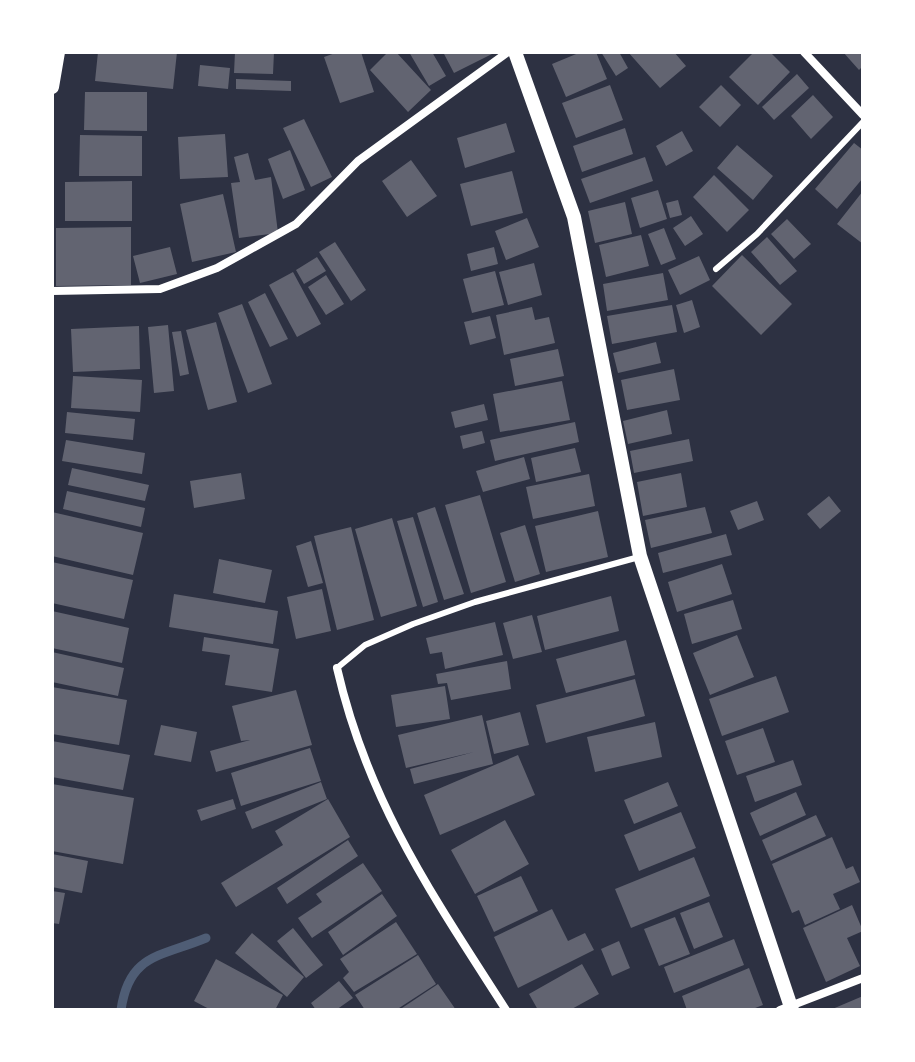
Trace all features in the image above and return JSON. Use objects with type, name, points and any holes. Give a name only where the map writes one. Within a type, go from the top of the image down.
[{"type":"street","points":[[52,87],[58,52]]},
{"type":"street","points":[[52,291],[160,289],[217,268],[296,224],[358,161],[508,52]]},
{"type":"street","points":[[515,52],[574,217],[640,556],[787,1008],[863,978]]},
{"type":"street","points":[[804,52],[863,115]]},
{"type":"street","points":[[337,668],[351,727],[370,778],[415,868],[506,1010]]},
{"type":"lane","points":[[716,269],[757,234],[863,122]]},
{"type":"lane","points":[[337,668],[365,645],[413,624],[475,602],[640,556]]},
{"type":"building","points":[[98,52],[177,52],[173,89],[95,81]]},
{"type":"building","points":[[235,52],[274,52],[273,74],[234,73]]},
{"type":"building","points":[[338,52],[361,52],[374,92],[340,103],[324,57]]},
{"type":"building","points":[[388,52],[396,52],[431,90],[408,112],[370,70]]},
{"type":"building","points":[[409,52],[432,52],[446,76],[429,86]]},
{"type":"building","points":[[443,52],[496,52],[454,73]]},
{"type":"building","points":[[581,52],[596,52],[607,79],[566,97],[552,64]]},
{"type":"building","points":[[601,52],[619,52],[628,68],[616,76]]},
{"type":"building","points":[[628,52],[674,52],[686,66],[660,88]]},
{"type":"building","points":[[754,52],[770,52],[790,72],[758,105],[729,77]]},
{"type":"building","points":[[843,52],[863,52],[863,66],[859,70]]},
{"type":"building","points":[[200,65],[230,68],[228,89],[198,86]]},
{"type":"building","points":[[797,74],[809,88],[774,120],[762,107]]},
{"type":"building","points":[[236,79],[291,81],[291,91],[236,89]]},
{"type":"building","points":[[610,85],[623,120],[576,138],[562,103]]},
{"type":"building","points":[[721,85],[741,105],[720,127],[699,107]]},
{"type":"building","points":[[85,92],[147,92],[147,131],[84,130]]},
{"type":"building","points":[[813,95],[833,117],[811,139],[791,116]]},
{"type":"building","points":[[304,119],[332,177],[311,187],[283,128]]},
{"type":"building","points":[[506,123],[515,152],[465,168],[457,138]]},
{"type":"building","points":[[625,128],[633,154],[582,172],[573,146]]},
{"type":"building","points":[[682,131],[693,151],[666,166],[656,146]]},
{"type":"building","points":[[225,134],[228,177],[180,179],[178,137]]},
{"type":"building","points":[[80,135],[142,136],[142,176],[79,176]]},
{"type":"building","points":[[854,143],[863,150],[863,178],[837,209],[815,189]]},
{"type":"building","points":[[737,145],[773,176],[753,200],[717,168]]},
{"type":"building","points":[[290,150],[305,190],[283,199],[268,159]]},
{"type":"building","points":[[248,153],[255,180],[271,177],[278,233],[239,238],[231,183],[240,182],[234,157]]},
{"type":"building","points":[[645,157],[653,181],[590,203],[581,179]]},
{"type":"building","points":[[411,160],[437,196],[407,217],[382,181]]},
{"type":"building","points":[[512,171],[523,213],[471,226],[460,184]]},
{"type":"building","points":[[714,175],[749,210],[727,232],[693,197]]},
{"type":"building","points":[[132,181],[132,221],[65,221],[65,182]]},
{"type":"building","points":[[658,190],[667,219],[640,228],[631,198]]},
{"type":"building","points":[[863,191],[863,244],[837,224]]},
{"type":"building","points":[[223,194],[236,252],[192,262],[180,204]]},
{"type":"building","points":[[678,200],[682,215],[670,218],[666,203]]},
{"type":"building","points":[[625,202],[632,234],[595,243],[588,211]]},
{"type":"building","points":[[691,216],[703,234],[685,246],[673,228]]},
{"type":"building","points":[[527,218],[539,247],[506,260],[495,231]]},
{"type":"building","points":[[787,219],[811,244],[794,259],[771,234]]},
{"type":"building","points":[[131,227],[131,285],[56,286],[56,228]]},
{"type":"building","points":[[664,228],[676,259],[661,265],[648,234]]},
{"type":"building","points":[[641,235],[649,266],[606,277],[599,245]]},
{"type":"building","points":[[767,237],[797,271],[780,285],[751,252]]},
{"type":"building","points":[[335,242],[366,290],[351,301],[319,252]]},
{"type":"building","points":[[170,247],[177,274],[140,283],[133,256]]},
{"type":"building","points":[[494,247],[498,264],[471,271],[467,254]]},
{"type":"building","points":[[742,255],[792,304],[761,335],[712,286]]},
{"type":"building","points":[[699,256],[710,280],[680,295],[668,270]]},
{"type":"building","points":[[317,257],[326,271],[304,284],[296,270]]},
{"type":"building","points":[[534,263],[542,295],[508,305],[499,272]]},
{"type":"building","points":[[495,271],[504,305],[472,313],[463,279]]},
{"type":"building","points":[[293,272],[321,324],[297,337],[269,285]]},
{"type":"building","points":[[663,273],[668,300],[607,311],[603,284]]},
{"type":"building","points":[[326,275],[344,304],[326,315],[308,287]]},
{"type":"building","points":[[265,293],[288,339],[270,347],[248,302]]},
{"type":"building","points":[[692,300],[700,327],[684,333],[676,305]]},
{"type":"building","points":[[242,304],[272,384],[248,393],[218,313]]},
{"type":"building","points":[[672,305],[677,332],[612,344],[607,316]]},
{"type":"building","points":[[532,307],[535,320],[549,317],[555,343],[504,355],[496,315]]},
{"type":"building","points":[[490,316],[496,338],[470,345],[464,322]]},
{"type":"building","points":[[216,322],[237,402],[208,410],[186,330]]},
{"type":"building","points":[[168,325],[174,391],[154,393],[148,327]]},
{"type":"building","points":[[139,326],[140,369],[73,372],[71,329]]},
{"type":"building","points":[[181,331],[189,374],[180,376],[172,332]]},
{"type":"building","points":[[656,342],[661,363],[618,373],[613,353]]},
{"type":"building","points":[[558,349],[564,376],[515,386],[510,359]]},
{"type":"building","points":[[674,369],[680,400],[627,410],[621,380]]},
{"type":"building","points":[[73,376],[142,380],[140,412],[71,408]]},
{"type":"building","points":[[562,381],[570,420],[500,432],[493,394]]},
{"type":"building","points":[[484,404],[488,420],[455,428],[451,412]]},
{"type":"building","points":[[667,410],[672,434],[628,444],[623,421]]},
{"type":"building","points":[[67,412],[135,419],[133,440],[65,433]]},
{"type":"building","points":[[575,422],[579,442],[495,461],[490,440]]},
{"type":"building","points":[[482,431],[485,443],[463,449],[460,436]]},
{"type":"building","points":[[689,439],[693,461],[634,473],[630,451]]},
{"type":"building","points":[[66,440],[145,453],[142,474],[62,461]]},
{"type":"building","points":[[575,448],[581,472],[536,482],[531,458]]},
{"type":"building","points":[[524,457],[530,479],[483,492],[476,471]]},
{"type":"building","points":[[72,468],[149,485],[145,501],[68,485]]},
{"type":"building","points":[[241,473],[245,499],[194,508],[190,481]]},
{"type":"building","points":[[681,473],[687,507],[643,516],[637,482]]},
{"type":"building","points":[[589,474],[595,506],[533,519],[526,487]]},
{"type":"building","points":[[67,491],[145,508],[141,527],[63,509]]},
{"type":"building","points":[[480,495],[506,582],[471,593],[445,505]]},
{"type":"building","points":[[829,496],[841,511],[820,529],[807,514]]},
{"type":"building","points":[[757,501],[764,520],[738,530],[730,511]]},
{"type":"building","points":[[435,507],[464,594],[444,600],[417,513]]},
{"type":"building","points":[[705,507],[712,533],[651,548],[645,520]]},
{"type":"building","points":[[598,511],[608,557],[546,572],[535,526]]},
{"type":"building","points":[[52,512],[143,533],[133,575],[52,556]]},
{"type":"building","points":[[413,517],[438,602],[423,607],[397,521]]},
{"type":"building","points":[[392,518],[417,606],[381,617],[355,529]]},
{"type":"building","points":[[525,525],[540,574],[515,582],[500,533]]},
{"type":"building","points":[[351,527],[374,620],[337,630],[314,536]]},
{"type":"building","points":[[726,534],[732,555],[663,573],[658,553]]},
{"type":"building","points":[[311,541],[323,583],[308,587],[296,546]]},
{"type":"building","points":[[219,559],[272,570],[265,603],[213,593]]},
{"type":"building","points":[[52,562],[133,580],[124,619],[52,603]]},
{"type":"building","points":[[722,564],[732,594],[677,612],[668,582]]},
{"type":"building","points":[[322,589],[331,631],[296,639],[287,597]]},
{"type":"building","points":[[174,594],[278,611],[273,644],[169,627]]},
{"type":"building","points":[[611,596],[619,631],[545,650],[537,616]]},
{"type":"building","points":[[733,600],[742,629],[692,644],[684,614]]},
{"type":"building","points":[[52,611],[129,628],[122,663],[52,648]]},
{"type":"building","points":[[532,615],[542,652],[513,659],[503,623]]},
{"type":"building","points":[[495,622],[503,655],[445,669],[442,652],[430,654],[426,638]]},
{"type":"building","points":[[737,635],[754,677],[710,695],[693,653]]},
{"type":"building","points":[[204,637],[279,649],[272,692],[225,685],[230,655],[202,651]]},
{"type":"building","points":[[626,640],[635,675],[566,693],[556,659]]},
{"type":"building","points":[[52,652],[124,668],[118,696],[52,682]]},
{"type":"building","points":[[507,661],[511,689],[451,700],[447,683],[438,684],[436,674]]},
{"type":"building","points":[[776,676],[789,712],[722,736],[709,699]]},
{"type":"building","points":[[635,679],[645,716],[546,743],[536,705]]},
{"type":"building","points":[[445,686],[450,719],[396,727],[391,695]]},
{"type":"building","points":[[52,687],[127,700],[119,745],[52,734]]},
{"type":"building","points":[[296,690],[312,745],[216,772],[210,751],[250,740],[241,741],[232,706]]},
{"type":"building","points":[[520,712],[529,745],[494,754],[486,721]]},
{"type":"building","points":[[482,715],[493,764],[414,784],[410,769],[474,752],[406,768],[398,735]]},
{"type":"building","points":[[655,722],[662,757],[595,772],[587,737]]},
{"type":"building","points":[[161,725],[197,732],[191,762],[154,755]]},
{"type":"building","points":[[763,728],[775,762],[737,775],[725,741]]},
{"type":"building","points":[[52,741],[130,755],[123,790],[52,777]]},
{"type":"building","points":[[310,748],[321,781],[241,806],[231,773]]},
{"type":"building","points":[[518,755],[535,795],[440,835],[424,795]]},
{"type":"building","points":[[793,760],[802,785],[755,802],[746,776]]},
{"type":"building","points":[[321,782],[327,799],[252,829],[245,812]]},
{"type":"building","points":[[668,782],[678,806],[634,824],[624,800]]},
{"type":"building","points":[[52,784],[134,798],[123,864],[52,851]]},
{"type":"building","points":[[796,792],[806,815],[760,836],[750,813]]},
{"type":"building","points":[[233,799],[236,809],[201,821],[197,810]]},
{"type":"building","points":[[328,799],[350,837],[236,907],[221,883],[283,845],[275,831]]},
{"type":"building","points":[[681,812],[696,848],[639,871],[624,835]]},
{"type":"building","points":[[816,815],[826,836],[771,861],[762,840]]},
{"type":"building","points":[[505,820],[529,864],[475,894],[451,850]]},
{"type":"building","points":[[832,837],[846,869],[853,866],[860,882],[833,894],[840,909],[805,925],[799,910],[792,913],[772,864]]},
{"type":"building","points":[[348,840],[358,856],[287,904],[277,888]]},
{"type":"building","points":[[52,854],[88,861],[82,893],[52,887]]},
{"type":"building","points":[[694,857],[710,896],[631,928],[615,889]]},
{"type":"building","points":[[363,863],[382,891],[312,938],[298,918],[322,902],[316,894]]},
{"type":"building","points":[[521,876],[538,911],[494,932],[477,896]]},
{"type":"building","points":[[52,891],[65,893],[59,924],[52,923]]},
{"type":"building","points":[[382,894],[397,916],[343,955],[328,932]]},
{"type":"building","points":[[709,902],[723,937],[694,949],[680,913]]},
{"type":"building","points":[[852,905],[863,931],[847,938],[860,966],[826,982],[803,928]]},
{"type":"building","points":[[552,909],[568,941],[585,933],[594,950],[518,988],[494,937]]},
{"type":"building","points":[[675,917],[690,954],[659,966],[644,929]]},
{"type":"building","points":[[396,922],[417,954],[354,992],[343,978],[349,972],[340,959]]},
{"type":"building","points":[[293,928],[323,965],[306,978],[277,941]]},
{"type":"building","points":[[252,933],[304,977],[287,997],[235,953]]},
{"type":"building","points":[[734,939],[744,965],[674,993],[664,967]]},
{"type":"building","points":[[619,941],[630,968],[612,976],[601,949]]},
{"type":"building","points":[[418,955],[436,984],[396,1010],[365,1010],[355,995]]},
{"type":"building","points":[[216,959],[283,995],[275,1010],[211,1010],[194,1001]]},
{"type":"building","points":[[582,964],[599,994],[570,1010],[538,1010],[529,994]]},
{"type":"building","points":[[749,968],[763,1005],[750,1010],[687,1010],[682,996]]},
{"type":"building","points":[[339,981],[353,998],[336,1010],[316,1010],[311,1003]]},
{"type":"building","points":[[438,984],[456,1010],[399,1010]]},
{"type":"building","points":[[863,996],[863,1010],[830,1010]]},
{"type":"waterway","points":[[121,1010],[125,992],[139,968],[161,954],[206,938]]}]
